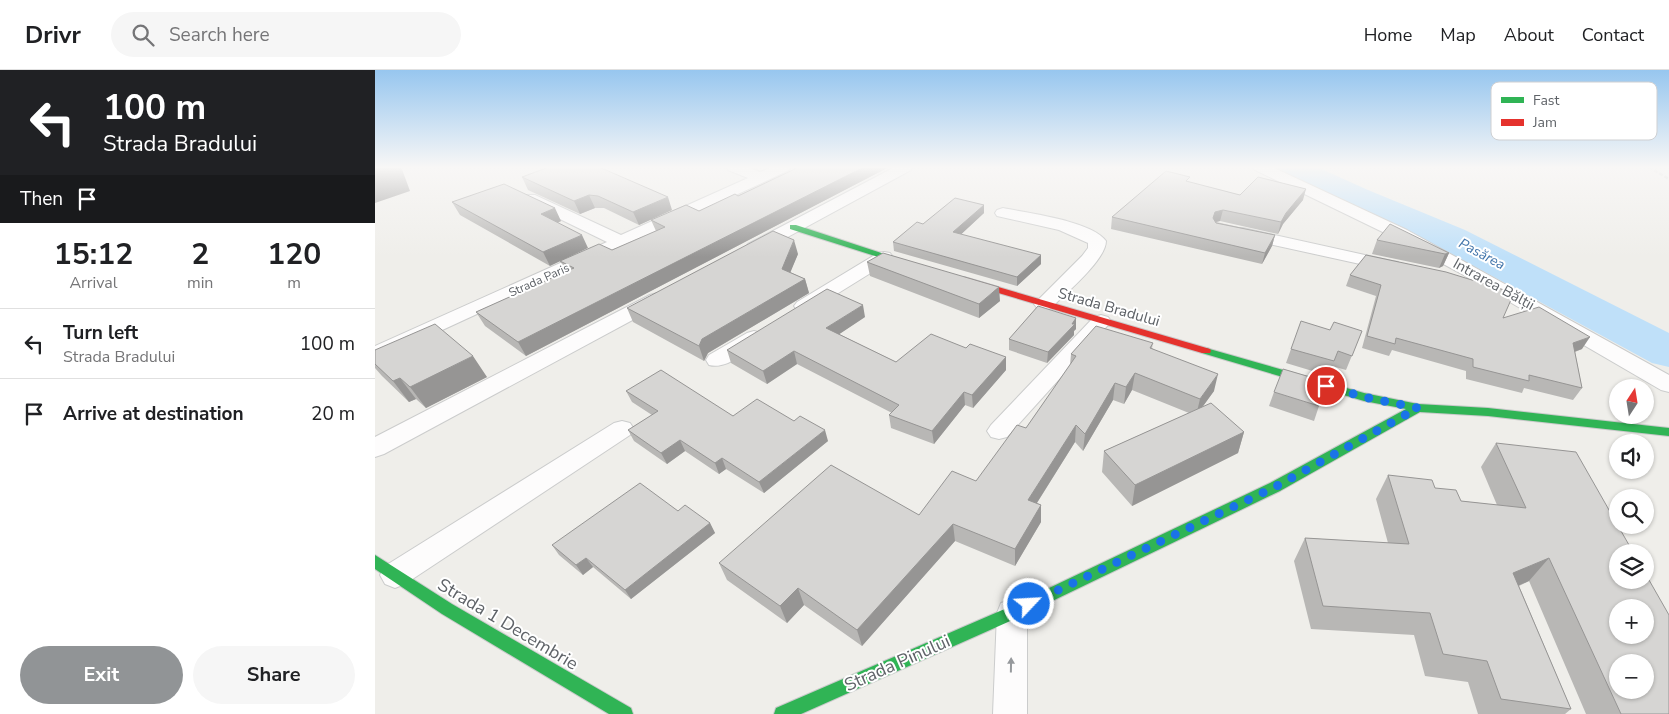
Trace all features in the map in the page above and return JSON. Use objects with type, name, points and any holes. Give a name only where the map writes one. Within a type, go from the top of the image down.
[{"type":"street","points":[[528,197],[621,242]]},
{"type":"street","name":"Strada Paris","points":[[375,354],[719,197]]},
{"type":"street","points":[[741,255],[849,197]]},
{"type":"street","name":"Intrarea Bălții","points":[[1323,197],[1401,234],[1501,287],[1669,385]]},
{"type":"street","points":[[1003,213],[1089,235],[1097,241],[1097,248],[1088,260],[1044,304]]},
{"type":"street","points":[[793,227],[931,270]]},
{"type":"street","points":[[1229,230],[1409,270]]},
{"type":"street","points":[[792,314],[884,256]]},
{"type":"street","name":"Strada Bradului","points":[[950,276],[1364,397],[1418,408],[1488,412],[1669,432]]},
{"type":"street","points":[[1445,277],[1501,287]]},
{"type":"street","points":[[375,448],[671,292]]},
{"type":"street","points":[[999,431],[1101,321]]},
{"type":"street","points":[[717,360],[767,329]]},
{"type":"street","name":"Strada Pinului","points":[[782,714],[1012,613],[1275,487],[1418,408]]},
{"type":"street","points":[[385,568],[622,429]]},
{"type":"street","name":"Strada 1 Decembrie","points":[[385,568],[447,609],[625,714]]},
{"type":"street","points":[[1010,714],[1012,613]]},
{"type":"building","points":[[466,197],[532,197],[555,208],[541,214],[582,235],[543,252],[452,202]]},
{"type":"building","points":[[565,197],[584,197],[574,201]]},
{"type":"building","points":[[600,197],[668,197],[633,212]]},
{"type":"building","points":[[729,197],[805,197],[518,342],[476,312],[574,268],[560,261],[599,244],[612,250],[665,227],[651,220],[686,205],[699,211]]},
{"type":"building","points":[[1135,197],[1299,197],[1281,222],[1223,210],[1215,212],[1213,218],[1216,223],[1275,235],[1265,253],[1112,217]]},
{"type":"building","points":[[955,198],[984,205],[953,232],[1041,255],[1017,277],[893,242],[917,222],[923,224]]},
{"type":"building","points":[[1390,224],[1449,253],[1445,254],[1377,240]]},
{"type":"building","points":[[773,231],[794,240],[782,269],[805,279],[702,339],[699,346],[627,308]]},
{"type":"building","points":[[883,253],[999,287],[979,304],[867,262]]},
{"type":"building","points":[[1366,255],[1446,272],[1514,293],[1503,318],[1539,307],[1590,337],[1573,343],[1582,388],[1529,375],[1529,381],[1473,367],[1473,359],[1396,338],[1395,344],[1367,336],[1381,285],[1350,275]]},
{"type":"building","points":[[827,289],[863,305],[826,328],[896,362],[931,334],[966,348],[970,344],[1006,357],[972,395],[964,392],[932,431],[889,415],[899,405],[794,351],[763,371],[727,350]]},
{"type":"building","points":[[1038,306],[1076,318],[1072,324],[1075,324],[1048,352],[1009,339]]},
{"type":"building","points":[[1301,321],[1330,330],[1334,322],[1362,331],[1352,356],[1338,351],[1334,361],[1291,349]]},
{"type":"building","points":[[435,324],[473,356],[410,387],[400,378],[393,381],[375,364],[375,350]]},
{"type":"building","points":[[1096,326],[1153,343],[1150,348],[1218,374],[1200,399],[1135,373],[1126,387],[1115,383],[1085,434],[1076,425],[1028,500],[1041,505],[1015,549],[953,524],[857,630],[798,588],[780,606],[719,563],[831,465],[919,515],[952,471],[976,481],[1017,425],[1026,428],[1076,356],[1071,354]]},
{"type":"building","points":[[1283,369],[1327,382],[1319,406],[1274,392]]},
{"type":"building","points":[[661,370],[733,416],[757,399],[794,421],[800,416],[825,430],[759,482],[722,458],[715,463],[680,440],[661,453],[628,430],[658,411],[626,391]]},
{"type":"building","points":[[1211,403],[1244,432],[1135,485],[1104,451]]},
{"type":"building","points":[[1496,443],[1576,452],[1609,510],[1609,534],[1623,534],[1628,544],[1609,544],[1609,589],[1654,589],[1669,615],[1669,714],[1621,714],[1614,699],[1654,699],[1654,654],[1609,654],[1609,688],[1549,558],[1513,573],[1571,709],[1501,699],[1487,661],[1443,654],[1430,613],[1323,606],[1305,538],[1409,544],[1388,475],[1432,480],[1435,488],[1456,490],[1461,501],[1526,508]]},
{"type":"building","points":[[640,483],[678,511],[685,505],[710,523],[625,590],[586,558],[576,565],[552,545]]},
{"type":"waterway","name":"Pasărea","points":[[1353,197],[1451,238],[1669,352]]},
{"type":"traffic: fast","points":[[793,227],[916,266]]},
{"type":"traffic: fast","points":[[1206,351],[1364,397],[1418,408],[1488,412],[1669,432]]},
{"type":"traffic: fast","points":[[782,714],[1012,613],[1275,487],[1418,408]]},
{"type":"traffic: fast","points":[[375,561],[447,609],[625,714]]},
{"type":"traffic: jam","points":[[964,280],[1206,351]]},
{"type":"route","points":[[1029,604],[1275,487],[1418,408],[1364,397],[1326,386]]}]
